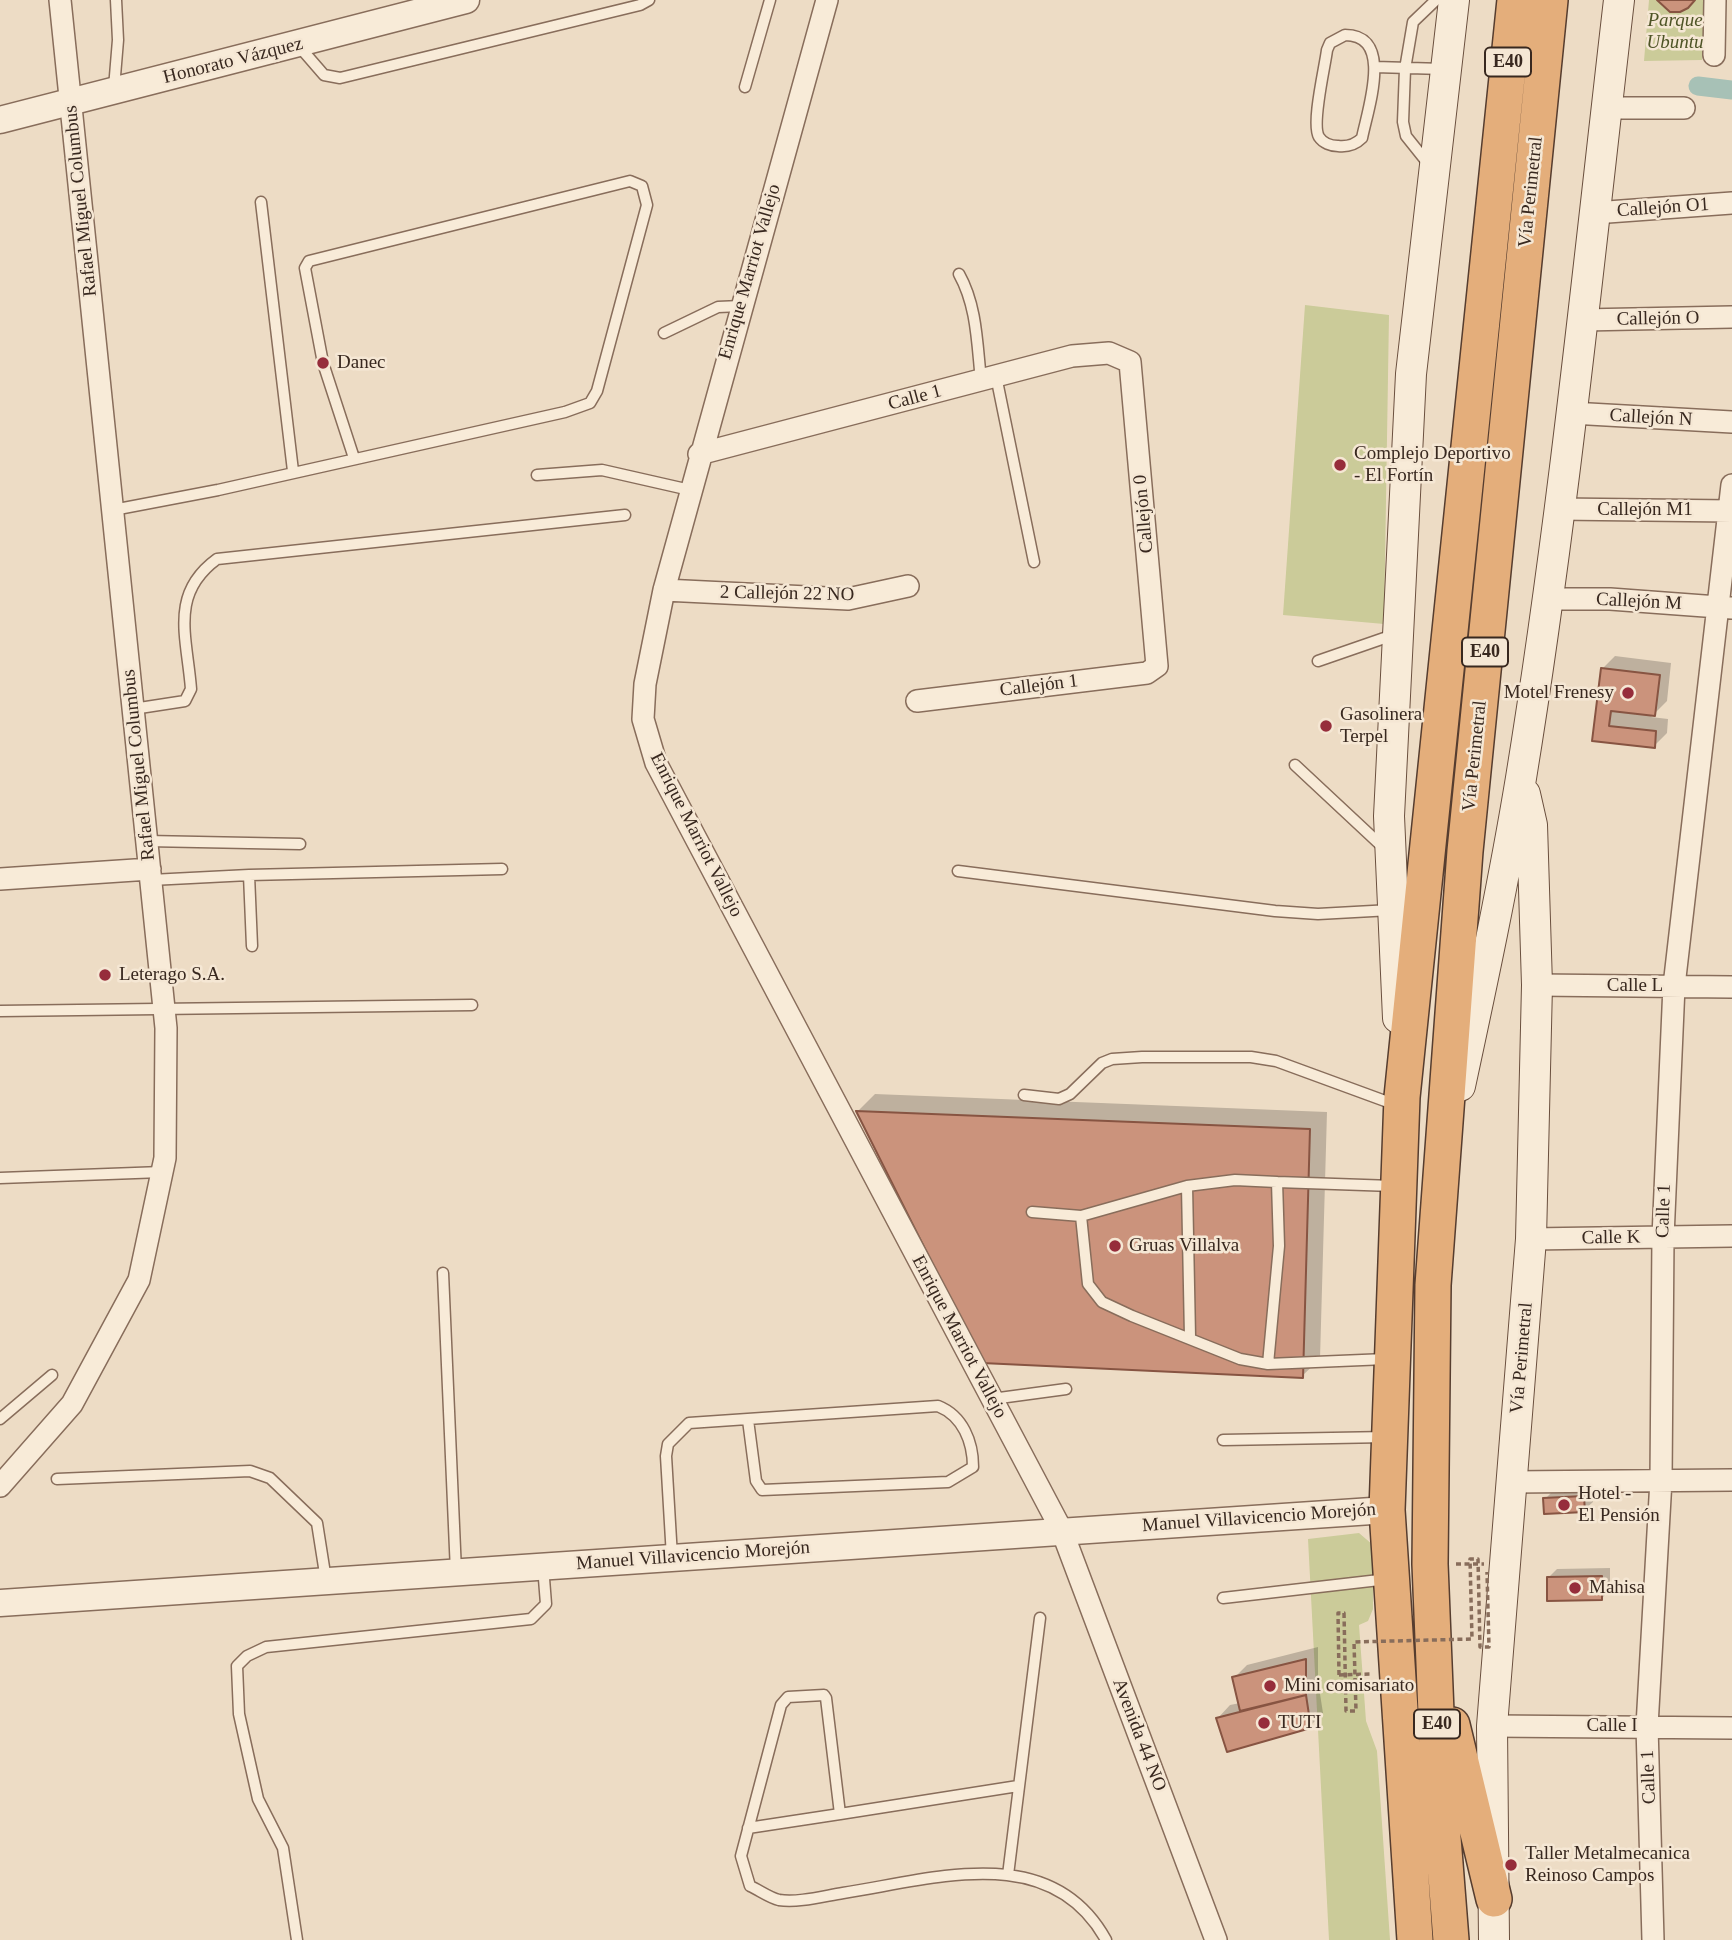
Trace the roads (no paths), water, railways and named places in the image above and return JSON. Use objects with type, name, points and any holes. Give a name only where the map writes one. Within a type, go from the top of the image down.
[{"type":"highway","name":"Vía Perimetral","points":[[1415,1940],[1387,1510],[1402,1102],[1515,0]]},
{"type":"highway","name":"Vía Perimetral","points":[[1451,1940],[1439,1787],[1430,1564],[1433,1285],[1467,837],[1550,0]]},
{"type":"highway","points":[[1434,1652],[1494,1899]]},
{"type":"main road","name":"Vía Perimetral","points":[[1402,1102],[1389,816],[1411,374],[1454,0]]},
{"type":"main road","name":"Vía Perimetral","points":[[1440,1179],[1498,905],[1521,776],[1583,320],[1619,0]]},
{"type":"main road","name":"Vía Perimetral","points":[[1494,1940],[1492,1726],[1496,1568],[1512,1482],[1531,1239],[1538,985],[1532,825],[1521,776]]},
{"type":"street","name":"Rafael Miguel Columbus","points":[[0,1486],[72,1404],[139,1280],[165,1158],[164,1007],[60,0]]},
{"type":"street","name":"Honorato Vázquez","points":[[0,120],[298,45],[424,5],[466,0]]},
{"type":"street","name":"Enrique Marriot Vallejo","points":[[827,0],[699,454],[664,590],[646,684],[643,719],[656,763],[1062,1531]]},
{"type":"street","points":[[1714,55],[1716,0]]},
{"type":"street","points":[[1606,108],[1684,108]]},
{"type":"street","name":"Callejón O1","points":[[1594,213],[1732,203]]},
{"type":"street","name":"Callejón O","points":[[1583,320],[1732,317]]},
{"type":"street","name":"Calle 1","points":[[699,454],[1072,356],[1109,353],[1130,362]]},
{"type":"street","name":"Callejón 0","points":[[1130,362],[1157,666]]},
{"type":"street","name":"Callejón N","points":[[1571,413],[1732,422]]},
{"type":"street","name":"Calle 1","points":[[1653,1940],[1647,1726],[1661,1480],[1663,1237],[1674,986],[1724,607],[1732,485]]},
{"type":"street","name":"Callejón M1","points":[[1558,509],[1731,510]]},
{"type":"street","name":"2 Callejón 22 NO","points":[[664,590],[848,598],[908,586]]},
{"type":"street","name":"Callejón M","points":[[1546,599],[1724,607]]},
{"type":"street","name":"Callejón 1","points":[[917,701],[1147,673],[1157,666]]},
{"type":"street","points":[[0,879],[150,875]]},
{"type":"street","name":"Calle L","points":[[1538,985],[1732,987]]},
{"type":"street","name":"Calle K","points":[[1531,1239],[1732,1236]]},
{"type":"street","points":[[1512,1482],[1732,1480]]},
{"type":"street","name":"Manuel Villavicencio Morejón","points":[[0,1603],[1387,1510]]},
{"type":"street","name":"Avenida 44 NO","points":[[1062,1531],[1216,1940]]},
{"type":"street","name":"Calle I","points":[[1492,1726],[1732,1728]]},
{"type":"lane","points":[[113,91],[118,40],[117,0]]},
{"type":"lane","points":[[298,45],[324,75],[340,78],[640,5],[649,0]]},
{"type":"lane","points":[[745,87],[770,0]]},
{"type":"lane","points":[[1434,171],[1406,136],[1403,122],[1405,69],[1413,22],[1436,0]]},
{"type":"lane","points":[[1345,35],[1366,40],[1372,49],[1374,67],[1362,138],[1347,146],[1326,144],[1319,138],[1317,123],[1330,43],[1345,35]]},
{"type":"lane","points":[[1374,67],[1446,69]]},
{"type":"lane","points":[[113,510],[218,490],[565,412],[590,403],[597,391],[647,205],[642,186],[629,181],[309,261],[305,268],[323,363],[354,458]]},
{"type":"lane","points":[[261,202],[293,471]]},
{"type":"lane","points":[[959,274],[968,290],[1034,562]]},
{"type":"lane","points":[[664,333],[708,310],[741,306]]},
{"type":"lane","points":[[537,475],[602,470],[690,490]]},
{"type":"lane","points":[[133,709],[185,701],[191,690],[184,601],[198,572],[216,559],[625,515]]},
{"type":"lane","points":[[1318,661],[1399,633]]},
{"type":"lane","points":[[1296,765],[1391,855]]},
{"type":"lane","points":[[147,841],[300,844]]},
{"type":"lane","points":[[150,875],[502,869]]},
{"type":"lane","points":[[958,871],[1275,911],[1318,914],[1394,910]]},
{"type":"lane","points":[[249,875],[253,946]]},
{"type":"lane","points":[[0,1011],[472,1005]]},
{"type":"lane","points":[[1024,1096],[1059,1099],[1070,1094],[1102,1063],[1112,1059],[1142,1056],[1251,1057],[1276,1061],[1402,1102]]},
{"type":"lane","points":[[0,1178],[162,1172]]},
{"type":"lane","points":[[1032,1212],[1080,1216],[1187,1186],[1235,1180],[1399,1186]]},
{"type":"lane","points":[[1268,1364],[1279,1246],[1277,1182]]},
{"type":"lane","points":[[1187,1186],[1190,1337]]},
{"type":"lane","points":[[1080,1216],[1088,1284],[1102,1302],[1240,1359],[1268,1364],[1393,1359]]},
{"type":"lane","points":[[443,1273],[457,1572]]},
{"type":"lane","points":[[0,1419],[52,1375]]},
{"type":"lane","points":[[992,1399],[1066,1389]]},
{"type":"lane","points":[[672,1558],[666,1456],[668,1444],[689,1423],[938,1406],[952,1411],[960,1422],[970,1441],[973,1467],[948,1482],[761,1490],[757,1485],[748,1420]]},
{"type":"lane","points":[[1223,1440],[1390,1436]]},
{"type":"lane","points":[[57,1479],[250,1471],[270,1478],[317,1523],[326,1580]]},
{"type":"lane","points":[[297,1940],[284,1849],[258,1799],[240,1714],[237,1666],[247,1656],[266,1647],[531,1619],[546,1604],[543,1566]]},
{"type":"lane","points":[[1223,1598],[1391,1579]]},
{"type":"lane","points":[[1008,1875],[1018,1786],[1030,1718],[1040,1618]]},
{"type":"lane","points":[[840,1814],[826,1698],[824,1695],[788,1696],[781,1705],[741,1856],[750,1886],[779,1900],[823,1896],[982,1871],[1030,1878],[1072,1897],[1095,1920],[1106,1940]]},
{"type":"lane","points":[[748,1828],[1018,1786]]},
{"type":"waterway","points":[[1698,86],[1732,90]]},
{"type":"place","name":"Danec","points":[[323,363]]},
{"type":"place","name":"Complejo Deportivo - El Fortín","points":[[1340,465]]},
{"type":"place","name":"Motel Frenesy","points":[[1628,693]]},
{"type":"place","name":"Gasolinera Terpel","points":[[1326,726]]},
{"type":"place","name":"Leterago S.A.","points":[[105,975]]},
{"type":"place","name":"Gruas Villalva","points":[[1115,1246]]},
{"type":"place","name":"Hotel - El Pensión","points":[[1564,1505]]},
{"type":"place","name":"Mahisa","points":[[1575,1588]]},
{"type":"place","name":"Mini comisariato","points":[[1270,1686]]},
{"type":"place","name":"TUTI","points":[[1264,1723]]},
{"type":"place","name":"Taller Metalmecanica Reinoso Campos","points":[[1511,1865]]},
{"type":"park label","name":"Parque Ubuntu","points":[[1675,32]]}]
